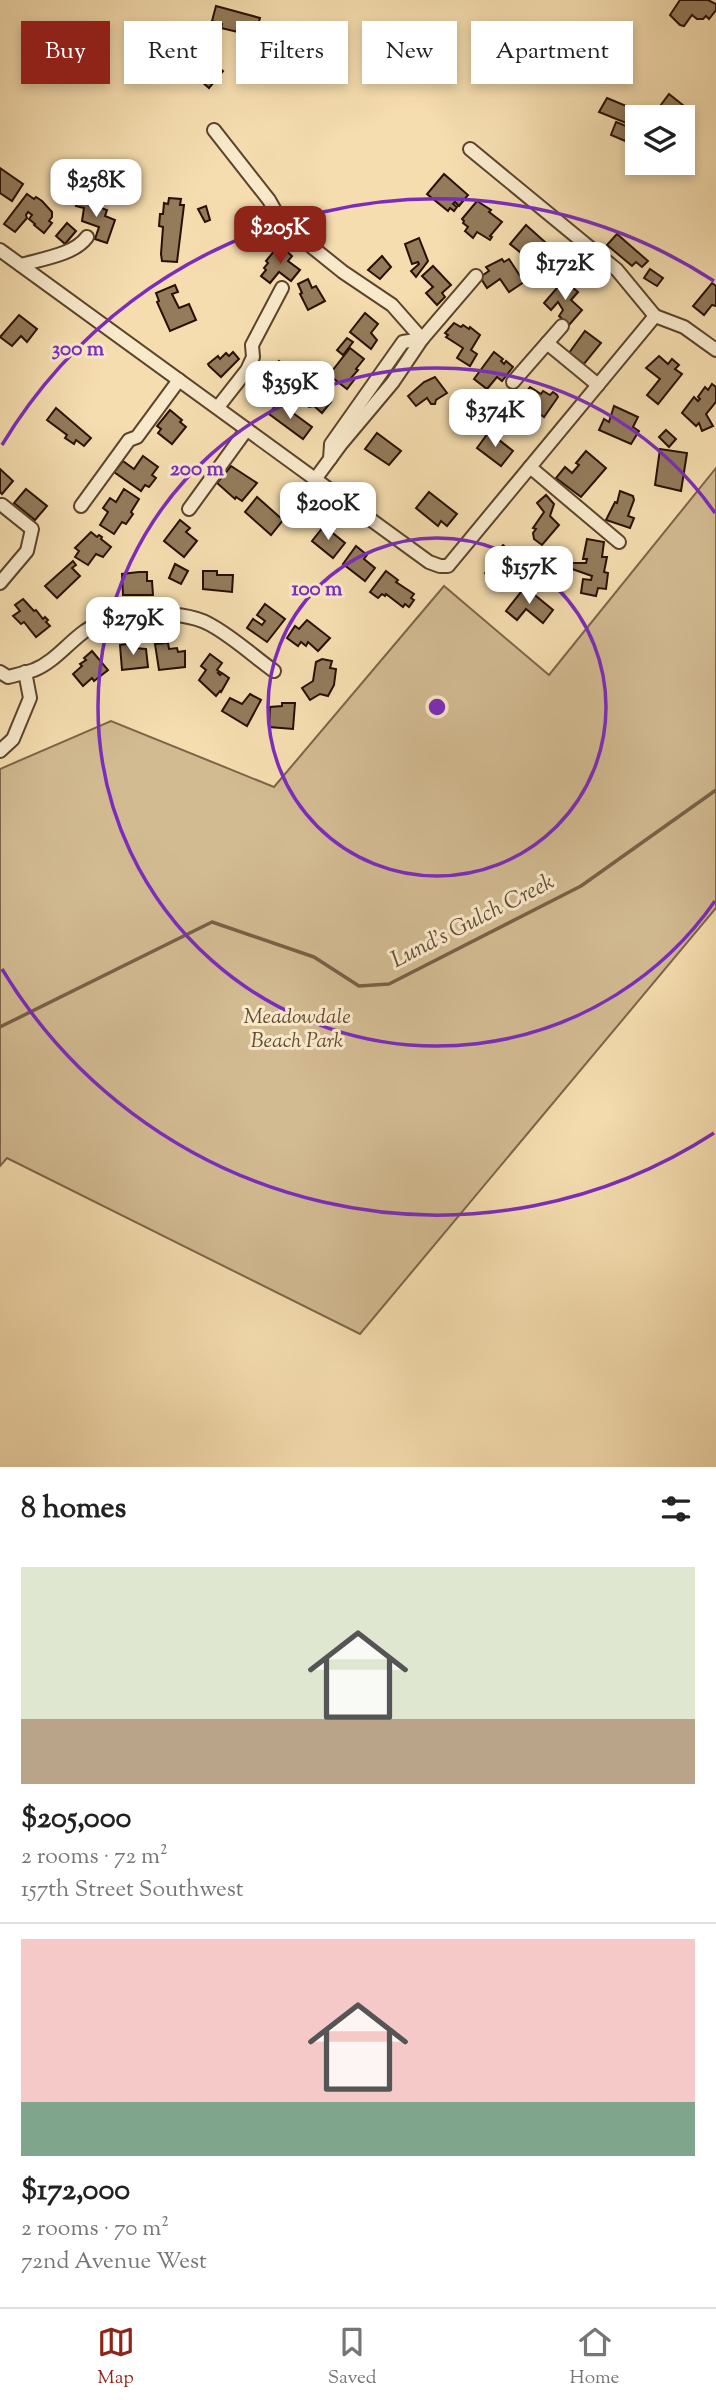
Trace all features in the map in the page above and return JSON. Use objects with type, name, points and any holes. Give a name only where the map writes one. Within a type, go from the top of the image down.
[{"type":"street","points":[[214,130],[269,200],[282,223],[343,272],[392,305],[422,339]]},
{"type":"street","points":[[470,149],[617,270],[655,316],[684,327],[715,348]]},
{"type":"street","points":[[20,265],[73,248],[82,244],[87,237]]},
{"type":"street","points":[[0,250],[429,562],[440,566],[448,566],[655,316]]},
{"type":"street","points":[[316,478],[393,382],[422,339],[476,276]]},
{"type":"street","points":[[218,407],[247,370],[253,357],[252,345],[282,288]]},
{"type":"street","points":[[513,382],[562,326]]},
{"type":"street","points":[[547,343],[598,385]]},
{"type":"street","points":[[81,506],[129,440],[137,437],[179,380]]},
{"type":"street","points":[[189,509],[247,429]]},
{"type":"street","points":[[530,467],[619,542]]},
{"type":"street","points":[[0,583],[27,551],[32,529],[2,505]]},
{"type":"street","points":[[3,676],[36,669],[62,652],[86,630],[106,621],[176,613],[209,623],[274,671]]},
{"type":"street","points":[[0,751],[13,739],[30,698],[25,672]]},
{"type":"green space","name":"Meadowdale Beach Park","points":[[716,468],[716,908],[360,1334],[7,1158],[0,1166],[0,769],[111,721],[274,787],[444,586],[549,675]]},
{"type":"building","points":[[680,0],[708,0],[716,4],[716,10],[709,19],[706,16],[697,19],[692,15],[684,26],[680,25],[670,15]]},
{"type":"building","points":[[216,6],[260,18],[259,21],[236,21],[236,32],[222,28],[222,21],[212,21]]},
{"type":"building","points":[[669,94],[683,105],[661,105]]},
{"type":"building","points":[[607,98],[625,106],[625,123],[599,112]]},
{"type":"building","points":[[616,122],[625,126],[625,141],[611,135]]},
{"type":"building","points":[[0,168],[23,184],[12,201],[0,193]]},
{"type":"building","points":[[444,174],[468,195],[459,206],[455,202],[453,204],[457,207],[454,211],[450,208],[448,211],[427,194]]},
{"type":"building","points":[[27,194],[42,201],[52,212],[49,221],[52,223],[44,233],[29,219],[32,215],[28,212],[27,218],[15,232],[4,224]]},
{"type":"building","points":[[79,195],[88,198],[88,203],[107,210],[105,216],[115,220],[107,243],[95,239],[99,227],[82,221],[84,208],[76,206]]},
{"type":"building","points":[[169,198],[181,199],[180,205],[184,205],[177,262],[162,261],[161,254],[163,227],[159,226],[160,214],[163,214],[164,203],[168,204]]},
{"type":"building","points":[[477,201],[491,210],[489,212],[502,222],[490,236],[490,240],[477,232],[473,238],[465,231],[468,227],[462,219]]},
{"type":"building","points":[[206,206],[210,220],[205,222],[198,209]]},
{"type":"building","points":[[67,223],[76,231],[65,244],[56,236]]},
{"type":"building","points":[[526,225],[555,251],[546,261],[542,258],[536,265],[510,244]]},
{"type":"building","points":[[617,234],[648,261],[642,267],[636,262],[632,266],[607,245]]},
{"type":"building","points":[[419,238],[428,261],[416,277],[411,271],[419,264],[412,264],[405,244]]},
{"type":"building","points":[[284,249],[292,256],[288,261],[300,270],[291,281],[279,272],[270,283],[261,276],[266,270],[266,261],[275,250],[280,253]]},
{"type":"building","points":[[382,256],[391,267],[380,279],[368,270]]},
{"type":"building","points":[[502,259],[504,262],[509,259],[524,282],[509,292],[500,279],[487,288],[480,277],[489,271],[486,267]]},
{"type":"building","points":[[433,266],[451,285],[442,293],[445,297],[437,305],[426,293],[433,287],[422,276]]},
{"type":"building","points":[[650,269],[663,278],[657,286],[644,278]]},
{"type":"building","points":[[308,279],[312,288],[316,286],[325,301],[308,310],[298,284]]},
{"type":"building","points":[[564,280],[578,292],[571,300],[582,310],[569,325],[559,316],[563,310],[558,302],[551,310],[544,303]]},
{"type":"building","points":[[712,283],[716,286],[716,306],[712,305],[704,315],[693,306]]},
{"type":"building","points":[[175,285],[178,292],[172,294],[179,308],[189,304],[196,320],[170,331],[157,302],[156,293]]},
{"type":"building","points":[[365,313],[378,324],[371,333],[377,340],[371,349],[350,332]]},
{"type":"building","points":[[19,315],[37,329],[27,342],[21,336],[12,346],[0,337]]},
{"type":"building","points":[[454,323],[469,329],[470,327],[480,335],[471,350],[477,354],[470,366],[457,358],[463,348],[446,337],[448,335],[445,333]]},
{"type":"building","points":[[585,331],[601,343],[584,364],[569,353]]},
{"type":"building","points":[[347,338],[353,342],[343,355],[337,350]]},
{"type":"building","points":[[350,348],[364,359],[347,389],[329,375]]},
{"type":"building","points":[[233,352],[239,359],[221,377],[209,366],[218,356],[220,359],[226,353],[229,356]]},
{"type":"building","points":[[494,352],[503,359],[501,361],[504,364],[506,361],[513,367],[502,381],[497,377],[487,389],[474,379]]},
{"type":"building","points":[[659,356],[668,364],[672,359],[679,365],[675,369],[682,374],[658,404],[647,395],[660,379],[646,368]]},
{"type":"building","points":[[279,361],[290,371],[271,392],[260,382]]},
{"type":"building","points":[[435,377],[447,393],[436,400],[435,404],[431,404],[427,398],[416,406],[408,396],[424,382]]},
{"type":"building","points":[[308,382],[318,385],[322,395],[331,402],[322,413],[314,406],[309,407],[297,396]]},
{"type":"building","points":[[712,384],[716,387],[716,402],[706,414],[713,426],[702,431],[699,423],[696,426],[682,413],[694,397],[698,401],[705,387],[708,390]]},
{"type":"building","points":[[530,387],[541,394],[543,391],[550,395],[553,392],[558,397],[544,417],[537,412],[531,412],[530,415],[516,405]]},
{"type":"building","points":[[278,402],[312,427],[303,439],[269,414]]},
{"type":"building","points":[[614,406],[638,417],[633,427],[639,431],[631,444],[599,430],[604,419],[609,422]]},
{"type":"building","points":[[56,408],[91,438],[84,446],[76,440],[74,444],[65,438],[67,435],[47,420]]},
{"type":"building","points":[[170,410],[186,427],[172,444],[158,433],[161,429],[157,426]]},
{"type":"building","points":[[666,430],[676,439],[669,447],[659,437]]},
{"type":"building","points":[[489,432],[513,451],[501,466],[477,448]]},
{"type":"building","points":[[377,433],[401,451],[389,465],[365,449]]},
{"type":"building","points":[[660,449],[687,453],[681,491],[655,485]]},
{"type":"building","points":[[586,451],[606,468],[581,497],[556,478],[565,467],[572,473]]},
{"type":"building","points":[[143,456],[158,467],[152,475],[156,478],[149,487],[145,485],[141,491],[114,472],[123,461],[134,469]]},
{"type":"building","points":[[231,466],[257,483],[242,501],[236,497],[235,499],[217,483]]},
{"type":"building","points":[[0,469],[13,481],[2,494],[0,492]]},
{"type":"building","points":[[26,489],[47,506],[35,520],[14,503]]},
{"type":"building","points":[[124,489],[139,499],[126,524],[122,522],[114,534],[100,525],[108,512],[103,508],[110,498],[116,502]]},
{"type":"building","points":[[620,491],[633,496],[628,516],[634,518],[630,528],[606,520],[615,502],[617,503]]},
{"type":"building","points":[[429,492],[457,514],[447,526],[441,521],[438,526],[416,508]]},
{"type":"building","points":[[546,495],[554,504],[550,516],[559,525],[542,545],[534,539],[533,533],[536,529],[533,528],[544,512],[537,503]]},
{"type":"building","points":[[257,497],[283,520],[271,535],[245,512]]},
{"type":"building","points":[[180,520],[190,528],[186,532],[197,541],[184,557],[164,541]]},
{"type":"building","points":[[324,526],[345,543],[333,558],[312,541]]},
{"type":"building","points":[[91,532],[102,537],[111,547],[103,557],[96,554],[88,565],[75,557],[79,551],[75,548]]},
{"type":"building","points":[[587,539],[604,542],[602,557],[607,557],[604,572],[608,573],[606,589],[598,588],[596,596],[581,593],[583,579],[591,580],[592,576],[572,569],[572,563],[586,563],[587,559],[583,559]]},
{"type":"building","points":[[503,545],[509,550],[506,553],[521,562],[505,582],[502,580],[498,585],[485,573],[493,562],[490,559]]},
{"type":"building","points":[[356,546],[367,555],[364,559],[375,568],[365,581],[343,564]]},
{"type":"building","points":[[73,561],[76,565],[72,568],[80,576],[57,598],[45,586]]},
{"type":"building","points":[[175,564],[188,571],[181,584],[169,578]]},
{"type":"building","points":[[203,571],[217,571],[217,575],[233,575],[232,592],[203,589]]},
{"type":"building","points":[[386,571],[398,580],[396,582],[414,594],[411,598],[414,600],[409,607],[405,604],[403,607],[386,594],[378,598],[370,592]]},
{"type":"building","points":[[147,572],[147,581],[152,581],[153,595],[123,595],[122,574]]},
{"type":"building","points":[[525,587],[553,610],[543,623],[526,609],[517,620],[506,611]]},
{"type":"building","points":[[23,599],[43,619],[45,617],[48,620],[46,622],[50,626],[36,637],[24,622],[21,624],[13,616],[20,611],[15,605]]},
{"type":"building","points":[[265,604],[285,619],[267,642],[247,628],[253,619],[262,625],[265,621],[257,615]]},
{"type":"building","points":[[307,620],[330,638],[318,651],[308,642],[306,646],[301,642],[298,646],[287,638],[295,626],[299,629]]},
{"type":"building","points":[[134,643],[134,648],[146,649],[148,667],[122,670],[120,645]]},
{"type":"building","points":[[168,643],[169,649],[185,651],[185,667],[159,670],[155,644]]},
{"type":"building","points":[[92,651],[108,670],[83,686],[73,674]]},
{"type":"building","points":[[210,654],[222,663],[218,673],[229,678],[216,696],[199,680],[206,670],[201,666]]},
{"type":"building","points":[[322,659],[332,661],[330,668],[336,669],[334,685],[328,696],[320,694],[310,700],[302,688],[313,681],[316,662]]},
{"type":"building","points":[[250,694],[261,700],[247,726],[222,711],[230,698],[242,704]]},
{"type":"building","points":[[282,703],[295,703],[293,729],[269,727],[270,707],[282,706]]},
{"type":"waterway","name":"Lund's Gulch Creek","points":[[0,1027],[212,922],[314,957],[359,986],[389,984],[581,886],[716,790]]}]
